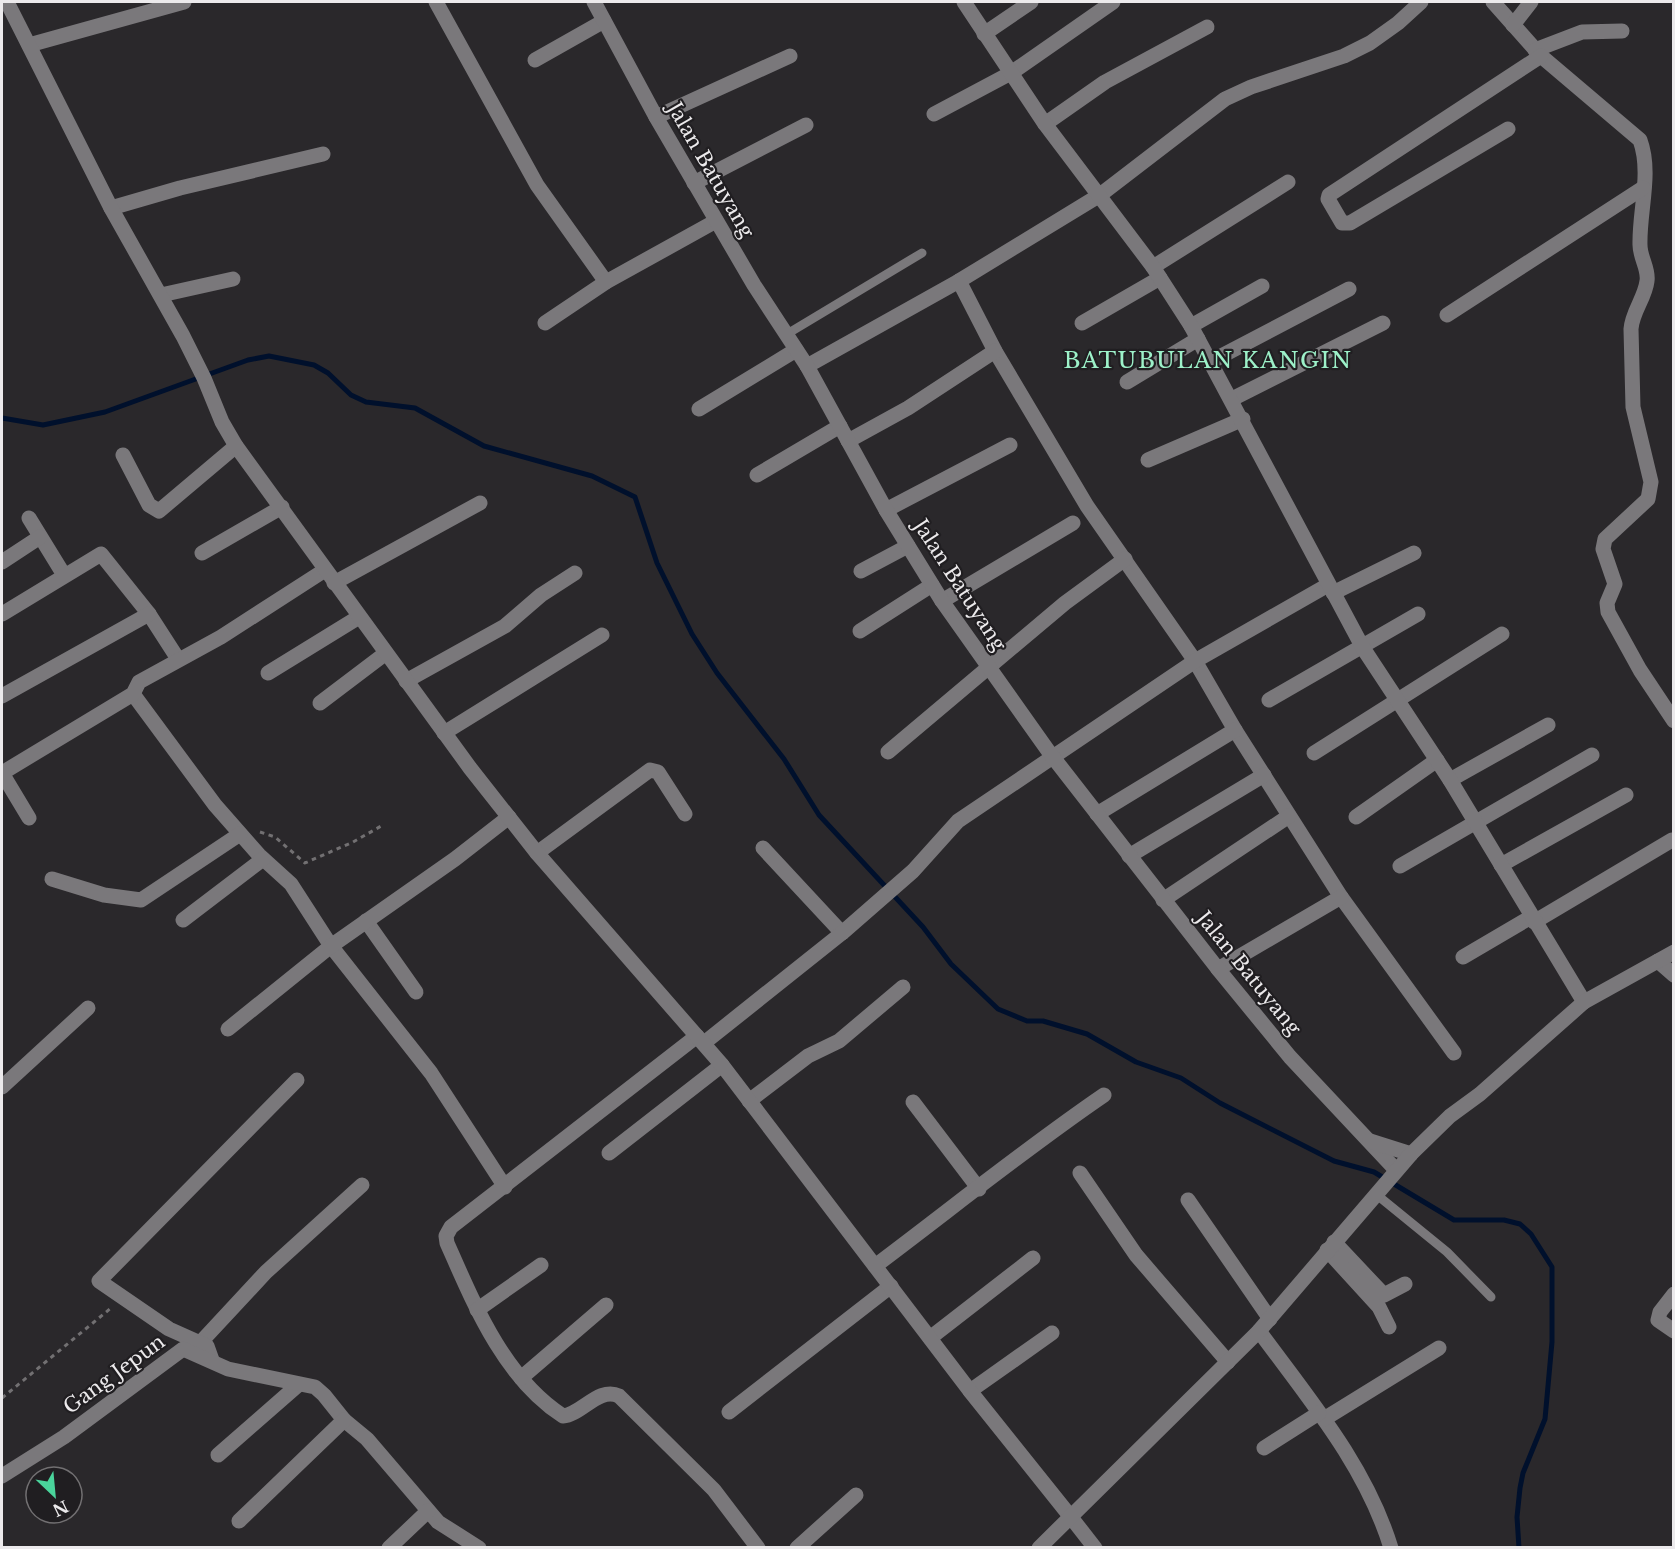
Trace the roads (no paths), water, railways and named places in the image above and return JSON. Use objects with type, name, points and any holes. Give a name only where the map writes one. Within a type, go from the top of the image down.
[{"type":"street","points":[[7,2],[111,208],[161,295],[204,378],[215,408],[236,446],[282,507],[358,617],[537,853],[722,1065],[970,1391],[1095,1548]]},
{"type":"street","points":[[29,45],[184,2]]},
{"type":"street","points":[[436,2],[537,185],[606,282]]},
{"type":"street","name":"Jalan Batuyang","points":[[594,2],[694,183],[807,366],[886,510],[942,601],[1053,758],[1163,900],[1290,1057],[1368,1140],[1394,1173]]},
{"type":"street","points":[[964,2],[1045,124],[1156,272],[1194,333],[1243,419],[1363,648],[1450,780],[1584,1002]]},
{"type":"street","points":[[984,34],[1031,2]]},
{"type":"street","points":[[934,114],[1011,73],[1113,2]]},
{"type":"street","points":[[807,366],[959,281],[1100,195],[1225,99],[1251,87],[1344,56],[1398,23],[1421,2]]},
{"type":"street","points":[[1493,2],[1538,53],[1640,140],[1646,156],[1640,247],[1648,275],[1647,284],[1632,319],[1631,329],[1633,407],[1652,483],[1648,499],[1605,539],[1603,549],[1615,584],[1607,603],[1608,612],[1640,670],[1674,721]]},
{"type":"street","points":[[1513,25],[1531,2]]},
{"type":"street","points":[[536,60],[604,21]]},
{"type":"street","points":[[1045,124],[1105,82],[1206,27]]},
{"type":"street","points":[[1508,129],[1350,223],[1342,223],[1328,199],[1329,195],[1538,53],[1582,32],[1622,31]]},
{"type":"street","points":[[656,117],[790,57]]},
{"type":"street","points":[[694,183],[806,125]]},
{"type":"street","points":[[111,208],[180,188],[323,154]]},
{"type":"street","points":[[1082,323],[1288,182]]},
{"type":"street","points":[[1447,315],[1643,188]]},
{"type":"street","points":[[545,323],[606,282],[716,220]]},
{"type":"street","points":[[161,295],[233,279]]},
{"type":"street","points":[[959,281],[995,351],[1040,429],[1125,560],[1196,662],[1235,730],[1341,897],[1454,1053]]},
{"type":"street","points":[[1127,381],[1262,286]]},
{"type":"street","points":[[1210,362],[1349,289]]},
{"type":"street","points":[[1232,399],[1383,323]]},
{"type":"street","points":[[699,409],[796,350]]},
{"type":"street","points":[[848,441],[908,408],[995,351]]},
{"type":"street","points":[[1148,460],[1243,419]]},
{"type":"street","points":[[757,475],[840,426]]},
{"type":"street","points":[[886,510],[1010,445]]},
{"type":"street","points":[[123,455],[149,506],[159,511],[236,446]]},
{"type":"street","points":[[334,583],[480,503]]},
{"type":"street","points":[[202,553],[282,507]]},
{"type":"street","points":[[29,518],[64,575]]},
{"type":"street","points":[[942,601],[1073,522]]},
{"type":"street","points":[[2,562],[40,537]]},
{"type":"street","points":[[861,571],[908,546]]},
{"type":"street","points":[[758,1548],[714,1490],[619,1396],[614,1394],[603,1396],[570,1415],[563,1416],[521,1378],[477,1310],[446,1236],[451,1227],[842,933],[926,858],[958,821],[1196,662],[1331,589],[1414,553]]},
{"type":"street","points":[[2,614],[101,554],[149,614],[178,659]]},
{"type":"street","points":[[888,752],[1065,603],[1125,560]]},
{"type":"street","points":[[29,818],[2,773],[133,694],[139,682],[221,637],[325,570]]},
{"type":"street","points":[[406,681],[505,626],[541,595],[575,573]]},
{"type":"street","points":[[860,631],[932,585]]},
{"type":"street","points":[[2,696],[149,614]]},
{"type":"street","points":[[1269,700],[1363,648],[1418,614]]},
{"type":"street","points":[[268,673],[358,617]]},
{"type":"street","points":[[1314,753],[1503,634]]},
{"type":"street","points":[[444,733],[602,635]]},
{"type":"street","points":[[320,703],[386,653]]},
{"type":"street","points":[[133,694],[215,805],[263,859],[291,885],[331,946],[431,1073],[505,1186]]},
{"type":"street","points":[[1450,780],[1548,725]]},
{"type":"street","points":[[1097,814],[1235,730]]},
{"type":"street","points":[[1400,866],[1592,754]]},
{"type":"street","points":[[1356,816],[1437,760]]},
{"type":"street","points":[[537,853],[650,770],[658,772],[685,814]]},
{"type":"street","points":[[1129,856],[1264,775]]},
{"type":"street","points":[[1501,865],[1626,795]]},
{"type":"street","points":[[1163,900],[1289,816]]},
{"type":"street","points":[[228,1029],[331,946],[509,817]]},
{"type":"street","points":[[52,879],[104,895],[141,900],[240,834]]},
{"type":"street","points":[[1463,957],[1533,920],[1672,840]]},
{"type":"street","points":[[763,848],[842,933]]},
{"type":"street","points":[[183,920],[263,859]]},
{"type":"street","points":[[1218,969],[1341,897]]},
{"type":"street","points":[[366,921],[416,992]]},
{"type":"street","points":[[1039,1548],[1259,1331],[1394,1173],[1450,1116],[1480,1094],[1584,1002],[1674,952]]},
{"type":"street","points":[[1658,961],[1674,975]]},
{"type":"street","points":[[749,1101],[808,1056],[839,1041],[903,987]]},
{"type":"street","points":[[2,1087],[88,1008]]},
{"type":"street","points":[[609,1153],[722,1065]]},
{"type":"street","points":[[213,1360],[209,1348],[169,1329],[100,1283],[102,1277],[297,1080]]},
{"type":"street","points":[[875,1266],[979,1189],[1044,1136],[1104,1095]]},
{"type":"street","points":[[914,1102],[979,1189]]},
{"type":"street","name":"Jalan Batuyang","points":[[1368,1140],[1411,1154]]},
{"type":"street","points":[[1080,1173],[1136,1255],[1228,1362]]},
{"type":"street","points":[[200,1343],[266,1272],[362,1185]]},
{"type":"street","points":[[1188,1200],[1270,1319]]},
{"type":"street","points":[[1330,1246],[1384,1295],[1405,1284]]},
{"type":"street","points":[[1330,1246],[1379,1307],[1389,1327]]},
{"type":"street","points":[[930,1338],[1033,1257]]},
{"type":"street","points":[[477,1310],[541,1265]]},
{"type":"street","points":[[729,1412],[891,1286]]},
{"type":"street","points":[[1674,1294],[1660,1312],[1658,1320],[1674,1331]]},
{"type":"street","points":[[521,1378],[606,1305]]},
{"type":"street","points":[[1259,1331],[1322,1416],[1365,1484],[1392,1548]]},
{"type":"street","points":[[970,1391],[1052,1333]]},
{"type":"street","points":[[1264,1448],[1439,1348]]},
{"type":"street","name":"Gang Jepun","points":[[2,1476],[64,1437],[177,1351],[186,1350],[213,1360],[228,1369],[315,1387],[344,1420],[367,1440],[428,1511],[450,1530],[479,1547]]},
{"type":"street","points":[[218,1455],[298,1385]]},
{"type":"street","points":[[239,1521],[344,1420]]},
{"type":"street","points":[[797,1548],[856,1495]]},
{"type":"street","points":[[389,1548],[428,1511]]},
{"type":"lane","points":[[787,334],[922,253]]},
{"type":"lane","points":[[1378,1193],[1448,1252],[1491,1297]]},
{"type":"waterway","points":[[2,418],[43,425],[105,412],[248,360],[269,356],[314,365],[328,373],[351,395],[366,402],[415,408],[484,446],[592,476],[635,497],[657,563],[692,634],[717,673],[784,759],[819,815],[923,927],[951,964],[998,1009],[1027,1021],[1043,1021],[1087,1034],[1136,1062],[1181,1078],[1220,1103],[1334,1161],[1374,1172],[1454,1220],[1504,1220],[1520,1224],[1531,1234],[1552,1267],[1552,1342],[1545,1419],[1523,1473],[1520,1488],[1517,1517],[1519,1548]]},
{"type":"district","name":"BATUBULAN KANGIN","points":[[1208,360]]}]
